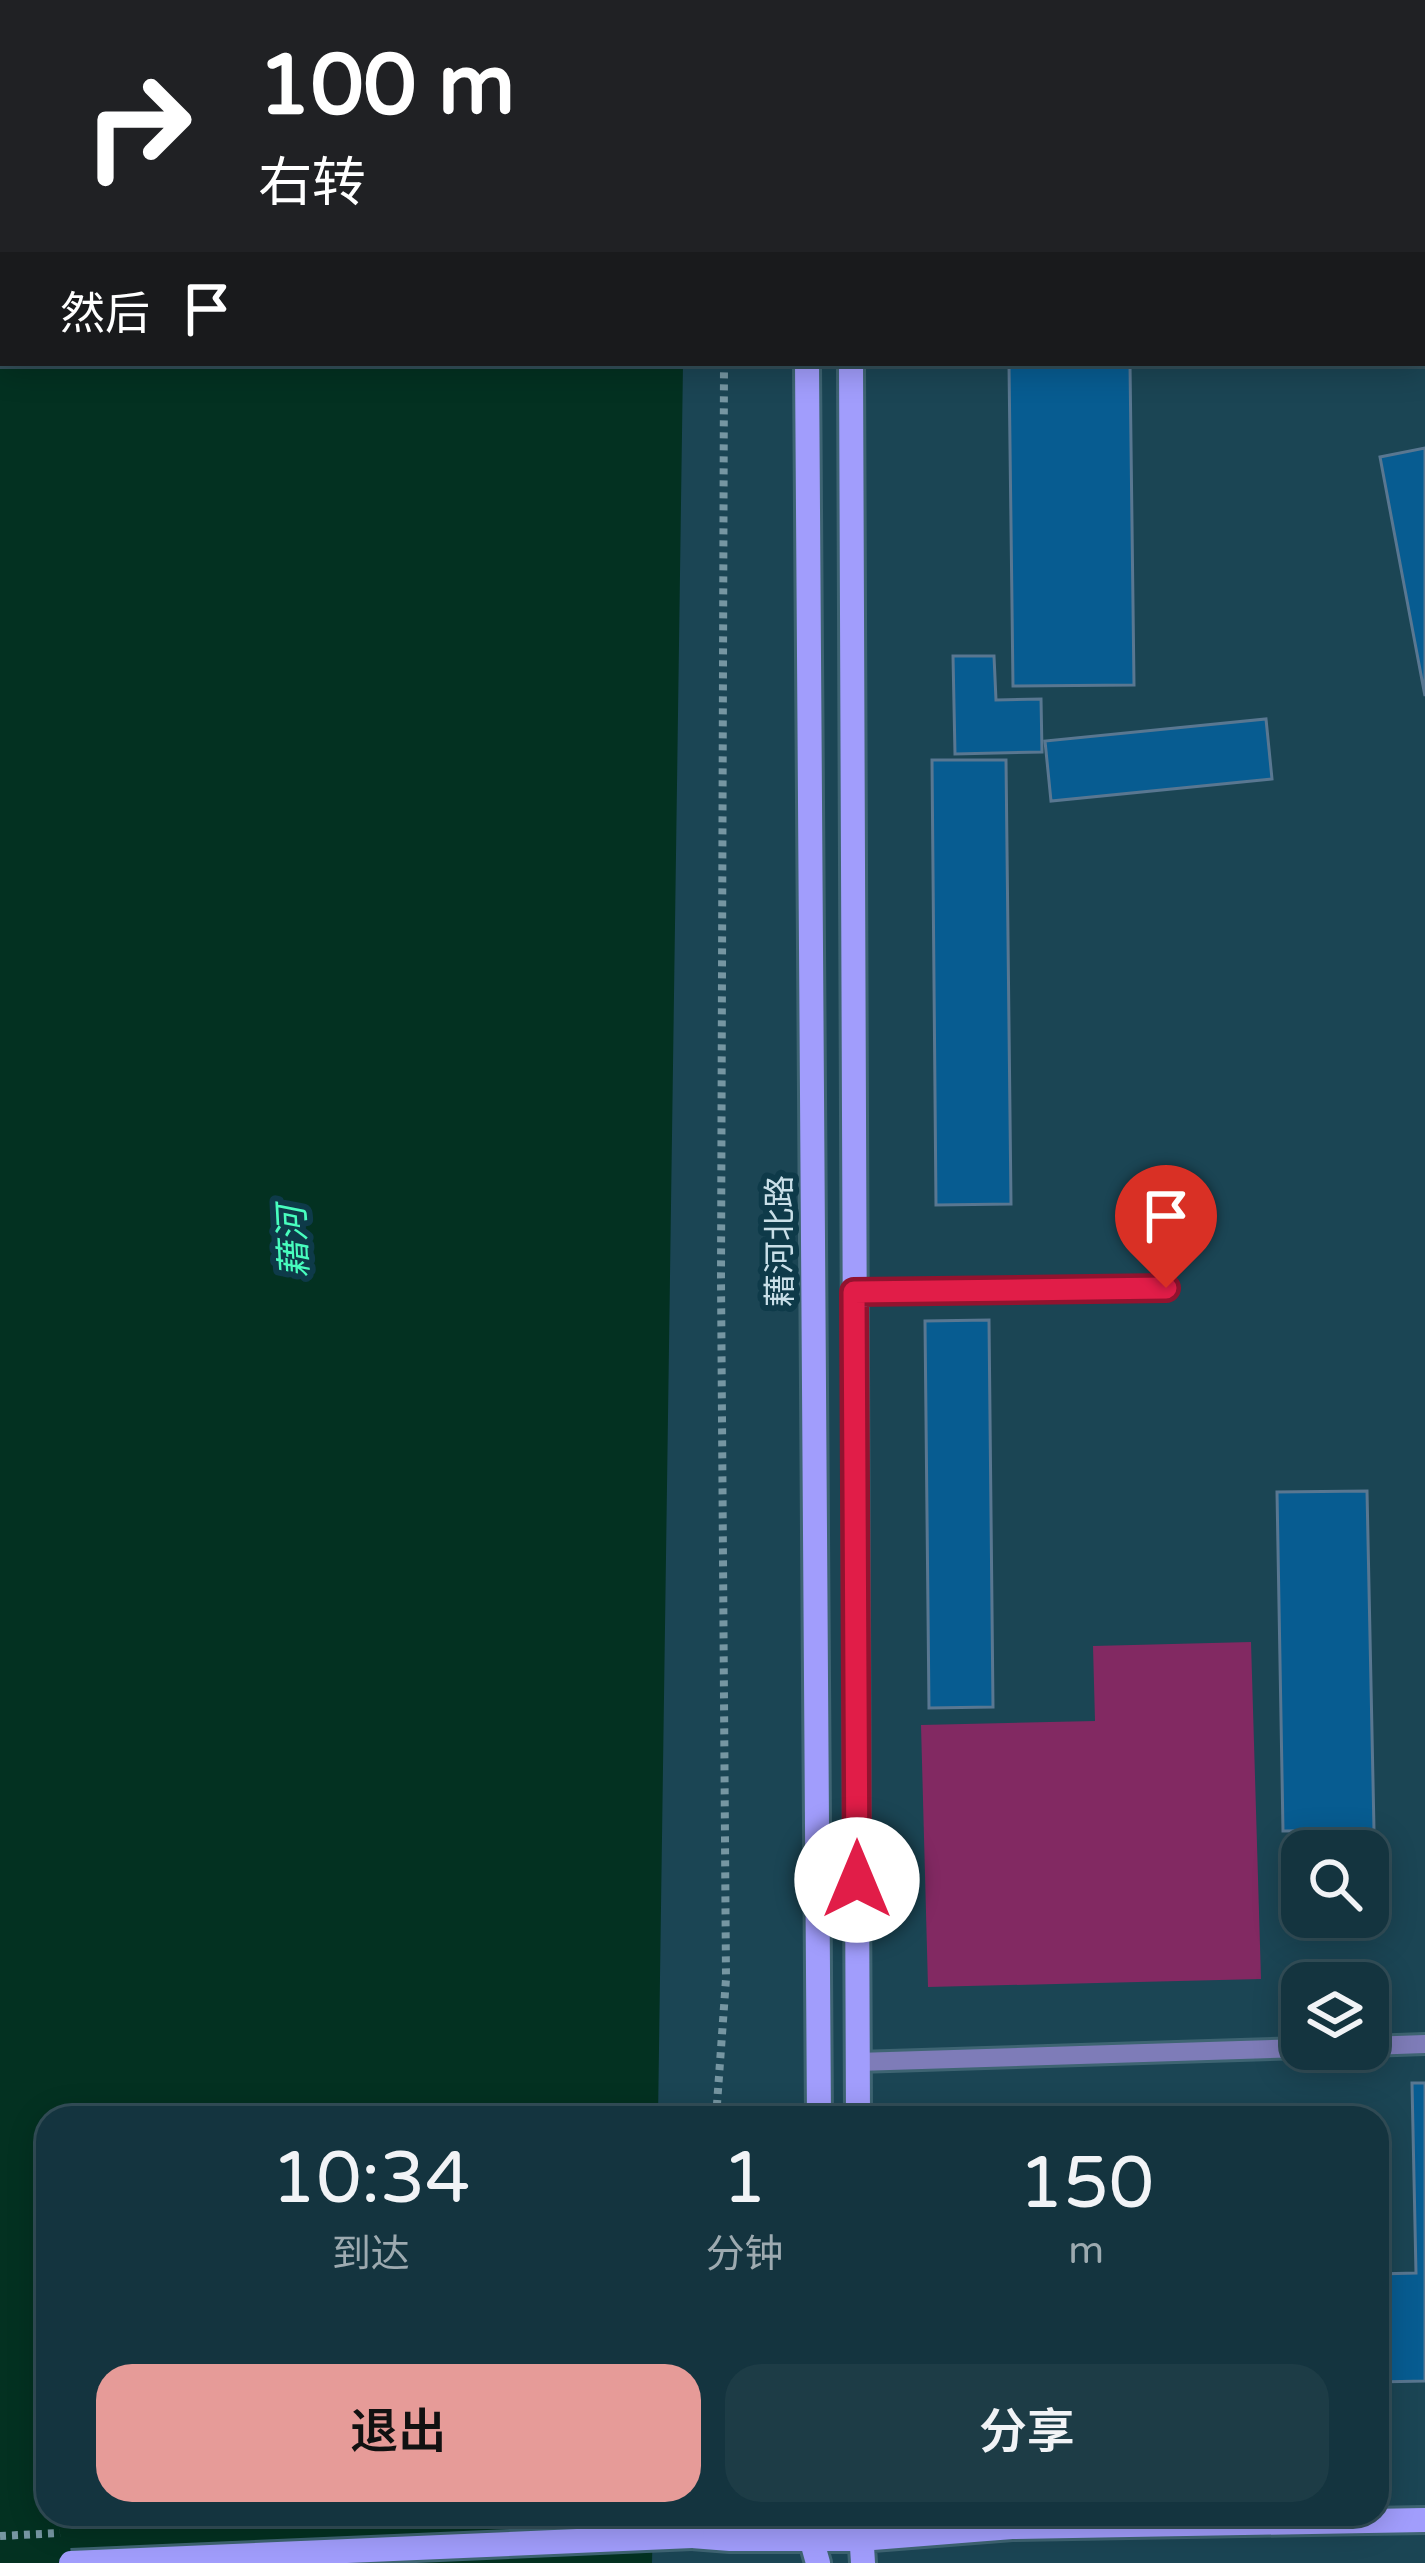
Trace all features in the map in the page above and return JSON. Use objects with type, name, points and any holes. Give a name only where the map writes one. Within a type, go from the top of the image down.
[{"type":"main road","name":"藉河北路","points":[[807,366],[819,2106]]},
{"type":"main road","points":[[851,366],[857,2106]]},
{"type":"main road","points":[[1389,2521],[1425,2520]]},
{"type":"main road","points":[[70,2563],[692,2536],[861,2539],[1071,2526]]},
{"type":"lane","points":[[854,1292],[1166,1288]]},
{"type":"lane","points":[[1389,2045],[1425,2044]]},
{"type":"lane","points":[[857,2062],[1281,2049]]},
{"type":"path","points":[[717,2106],[726,1979],[721,1278],[724,366]]},
{"type":"shaded area","points":[[1251,1642],[1261,1979],[928,1987],[921,1725],[1095,1721],[1093,1646]]},
{"type":"water","name":"藉河","points":[[0,366],[683,366],[658,2106],[36,2106],[36,2526],[653,2526],[652,2563],[0,2563]]},
{"type":"building","points":[[1009,366],[1130,366],[1134,685],[1013,686]]},
{"type":"building","points":[[1425,448],[1425,696],[1380,457]]},
{"type":"building","points":[[953,656],[994,656],[996,700],[1041,699],[1042,752],[955,754]]},
{"type":"building","points":[[1266,719],[1272,779],[1051,801],[1045,741]]},
{"type":"building","points":[[932,760],[1006,760],[1011,1204],[936,1205]]},
{"type":"building","points":[[989,1320],[993,1707],[929,1708],[925,1321]]},
{"type":"building","points":[[1367,1491],[1374,1830],[1283,1830],[1277,1492]]},
{"type":"building","points":[[1412,2083],[1425,2083],[1425,2381],[1389,2382],[1389,2274],[1416,2273]]},
{"type":"route","points":[[857,1880],[854,1292],[1166,1288]]}]
